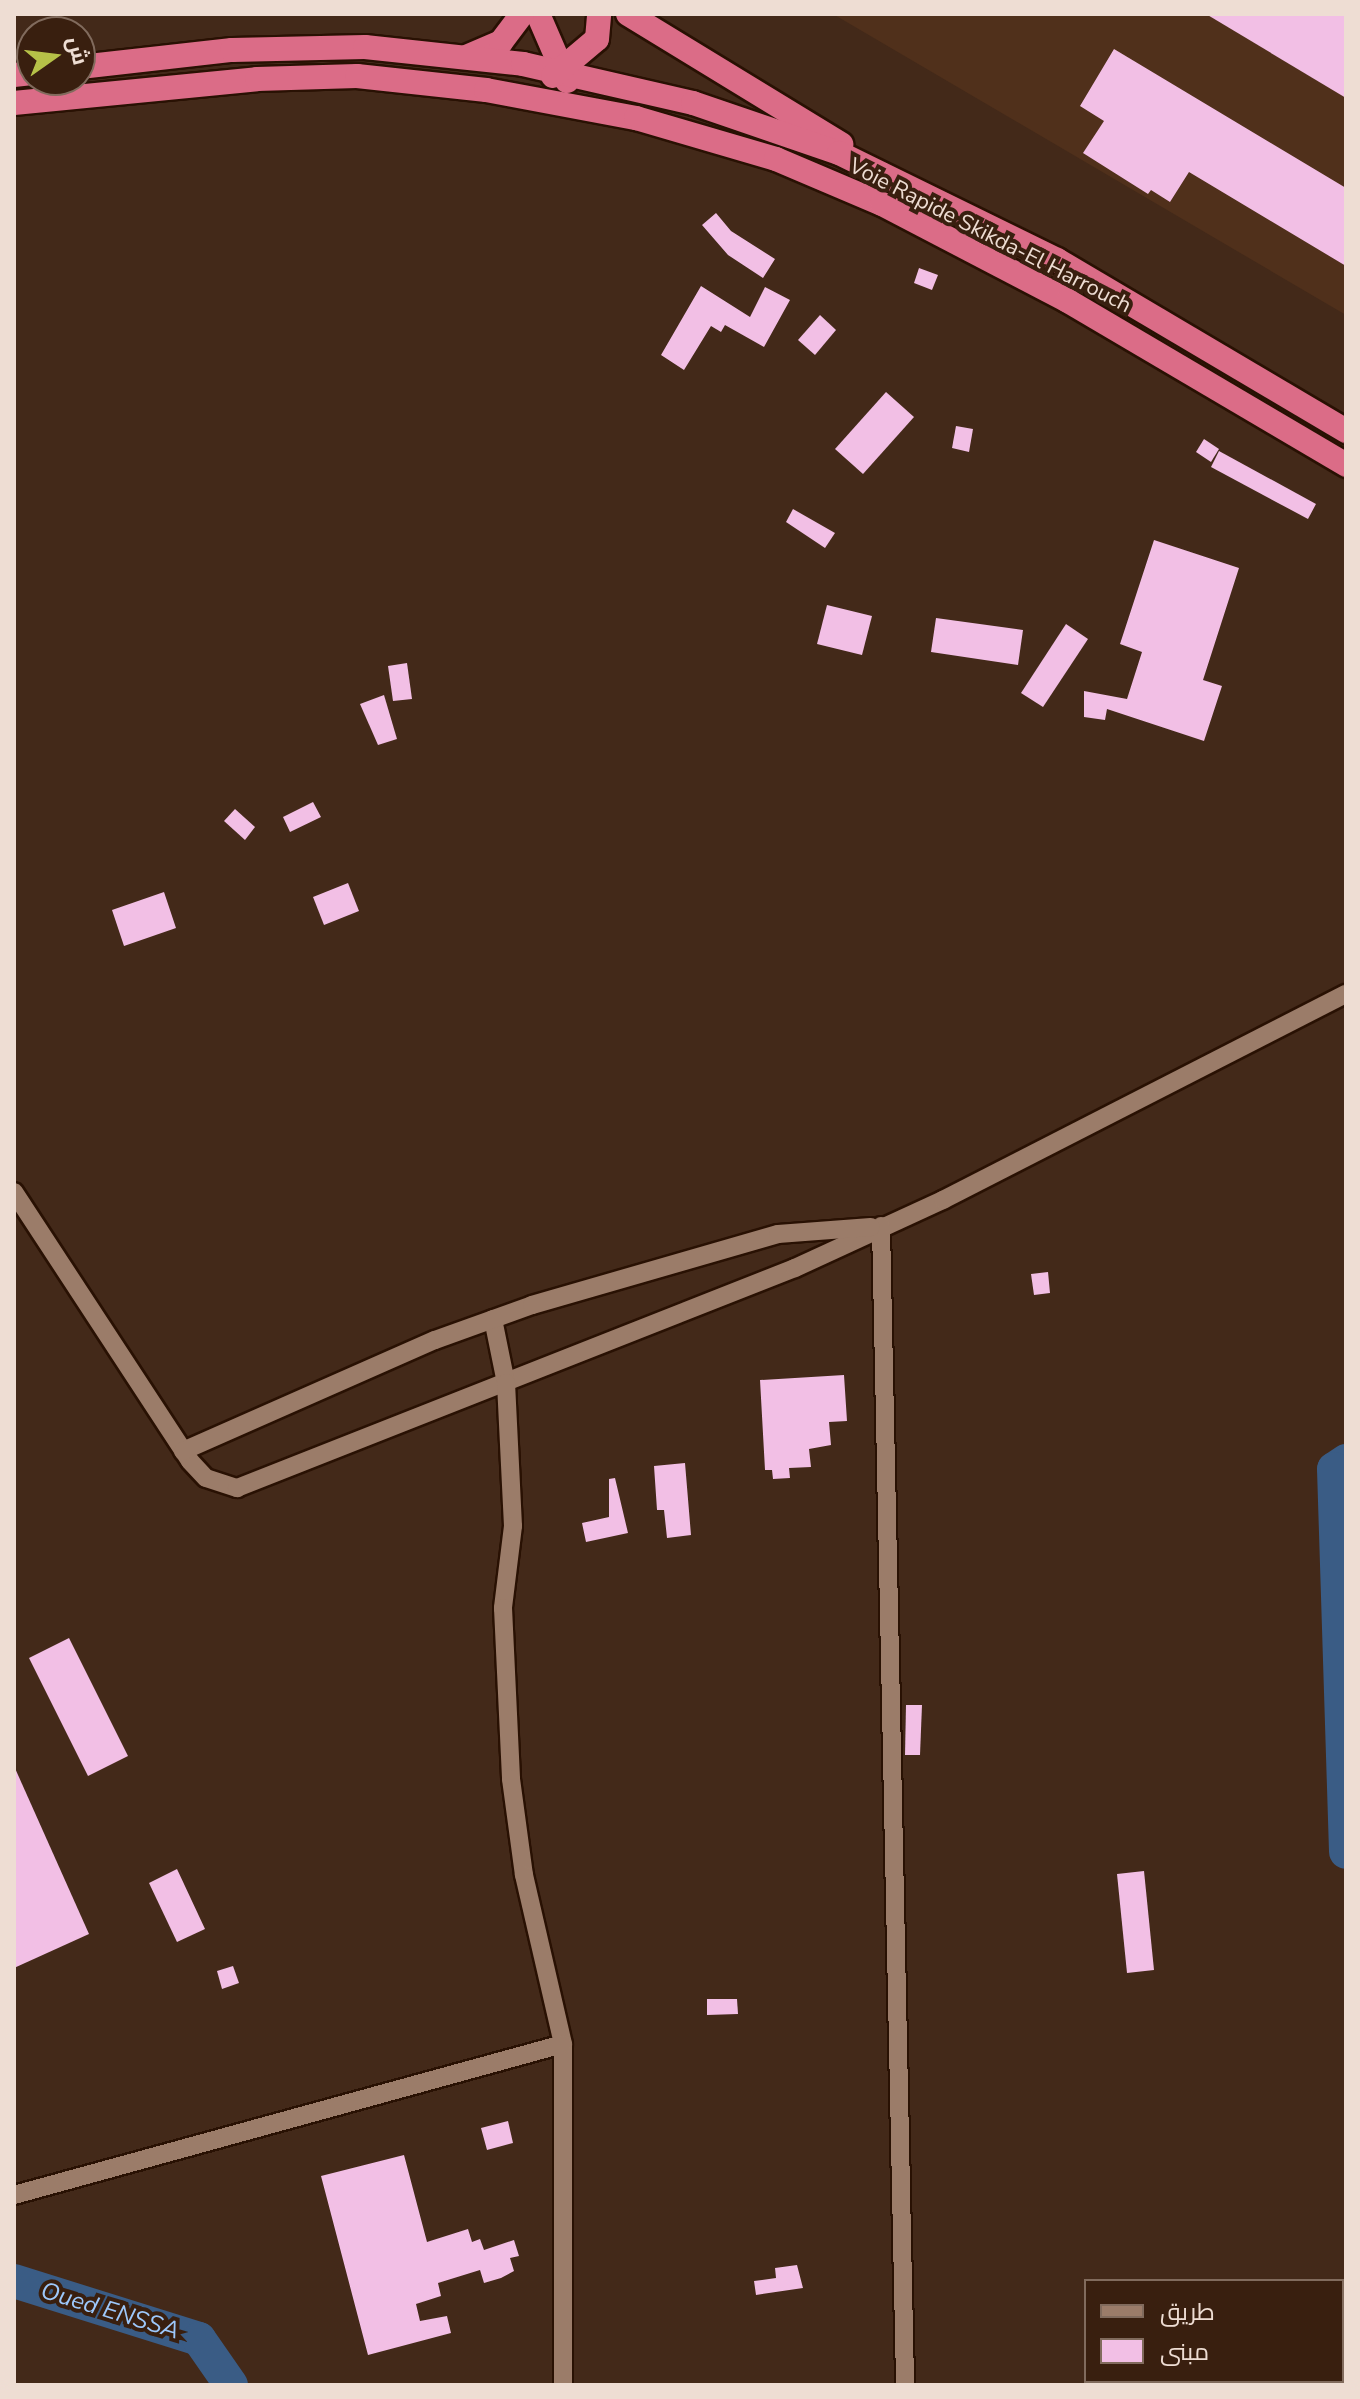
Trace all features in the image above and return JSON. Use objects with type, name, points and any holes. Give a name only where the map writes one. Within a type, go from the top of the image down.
[{"type":"highway","points":[[466,57],[501,42],[522,14]]},
{"type":"highway","points":[[538,14],[562,73],[587,109]]},
{"type":"highway","points":[[506,93],[562,73],[597,39],[599,14]]},
{"type":"highway","points":[[628,14],[785,106],[896,181]]},
{"type":"highway","name":"Voie Rapide Skikda-El Harrouch","points":[[96,65],[247,50],[365,47],[466,57],[562,73],[693,103],[839,153],[1057,260],[1346,431]]},
{"type":"highway","name":"Voie Rapide Skikda-El Harrouch","points":[[14,103],[257,79],[357,76],[506,93],[587,109],[776,159],[882,204],[1068,301],[1346,465]]},
{"type":"street","points":[[14,1192],[183,1451],[206,1478],[237,1488],[795,1268],[943,1200],[1346,994]]},
{"type":"street","points":[[183,1451],[493,1319],[778,1234],[881,1226]]},
{"type":"street","points":[[881,1226],[905,2385]]},
{"type":"street","points":[[493,1319],[506,1383],[513,1526],[503,1608],[511,1779],[524,1875],[563,2044],[563,2385]]},
{"type":"street","points":[[14,2195],[563,2044]]},
{"type":"shaded area","points":[[833,14],[1346,14],[1346,315]]},
{"type":"building","points":[[1206,14],[1346,14],[1346,98]]},
{"type":"building","points":[[1114,49],[1346,188],[1346,266],[1189,172],[1170,202],[1151,190],[1148,194],[1083,153],[1104,121],[1080,106]]},
{"type":"building","points":[[716,213],[731,231],[775,259],[763,278],[728,255],[702,225]]},
{"type":"building","points":[[919,268],[938,275],[932,290],[914,283]]},
{"type":"building","points":[[701,286],[750,317],[765,287],[790,300],[764,347],[725,325],[721,332],[711,326],[684,370],[661,355]]},
{"type":"building","points":[[820,315],[836,330],[815,355],[798,340]]},
{"type":"building","points":[[886,392],[914,417],[863,474],[835,449]]},
{"type":"building","points":[[956,426],[973,429],[969,452],[952,448]]},
{"type":"building","points":[[1204,439],[1219,449],[1211,462],[1196,452]]},
{"type":"building","points":[[1219,451],[1316,504],[1308,519],[1211,467]]},
{"type":"building","points":[[793,509],[835,533],[825,548],[786,522]]},
{"type":"building","points":[[1154,540],[1239,568],[1203,680],[1222,686],[1204,741],[1107,709],[1105,720],[1084,717],[1084,691],[1127,699],[1142,652],[1120,644]]},
{"type":"building","points":[[827,605],[872,616],[862,655],[817,644]]},
{"type":"building","points":[[936,618],[1023,630],[1018,665],[931,652]]},
{"type":"building","points":[[1066,624],[1088,639],[1043,707],[1021,693]]},
{"type":"building","points":[[407,663],[412,699],[393,701],[388,666]]},
{"type":"building","points":[[384,695],[397,739],[378,745],[360,704]]},
{"type":"building","points":[[313,802],[321,817],[290,832],[283,817]]},
{"type":"building","points":[[235,809],[255,827],[245,840],[224,821]]},
{"type":"building","points":[[348,883],[359,911],[324,925],[313,897]]},
{"type":"building","points":[[164,892],[176,928],[124,946],[112,910]]},
{"type":"building","points":[[1048,1272],[1050,1293],[1034,1295],[1031,1274]]},
{"type":"building","points":[[844,1375],[847,1421],[829,1422],[831,1445],[809,1449],[811,1467],[789,1468],[790,1478],[773,1479],[772,1470],[765,1470],[760,1380]]},
{"type":"building","points":[[685,1463],[691,1535],[667,1538],[664,1510],[657,1510],[654,1466]]},
{"type":"building","points":[[615,1478],[628,1533],[586,1542],[582,1523],[609,1517],[609,1479]]},
{"type":"building","points":[[69,1638],[128,1756],[88,1776],[29,1658]]},
{"type":"building","points":[[906,1705],[922,1705],[920,1755],[905,1755]]},
{"type":"building","points":[[14,1766],[89,1934],[14,1968]]},
{"type":"building","points":[[177,1869],[205,1929],[177,1942],[149,1883]]},
{"type":"building","points":[[1144,1871],[1154,1970],[1127,1973],[1117,1874]]},
{"type":"building","points":[[233,1966],[239,1983],[222,1989],[217,1971]]},
{"type":"building","points":[[707,1999],[737,1999],[738,2014],[707,2015]]},
{"type":"building","points":[[508,2121],[513,2143],[487,2150],[481,2128]]},
{"type":"building","points":[[404,2155],[427,2242],[468,2229],[472,2242],[480,2239],[484,2250],[514,2240],[519,2256],[510,2258],[514,2271],[501,2278],[484,2283],[480,2270],[438,2283],[441,2296],[416,2304],[420,2321],[447,2316],[451,2333],[368,2355],[321,2176]]},
{"type":"building","points":[[797,2265],[803,2288],[756,2295],[754,2281],[776,2278],[775,2268]]},
{"type":"waterway","points":[[1346,1461],[1334,1469],[1346,1852]]},
{"type":"waterway","name":"Oued ENSSA","points":[[14,2281],[199,2339],[231,2385]]}]
